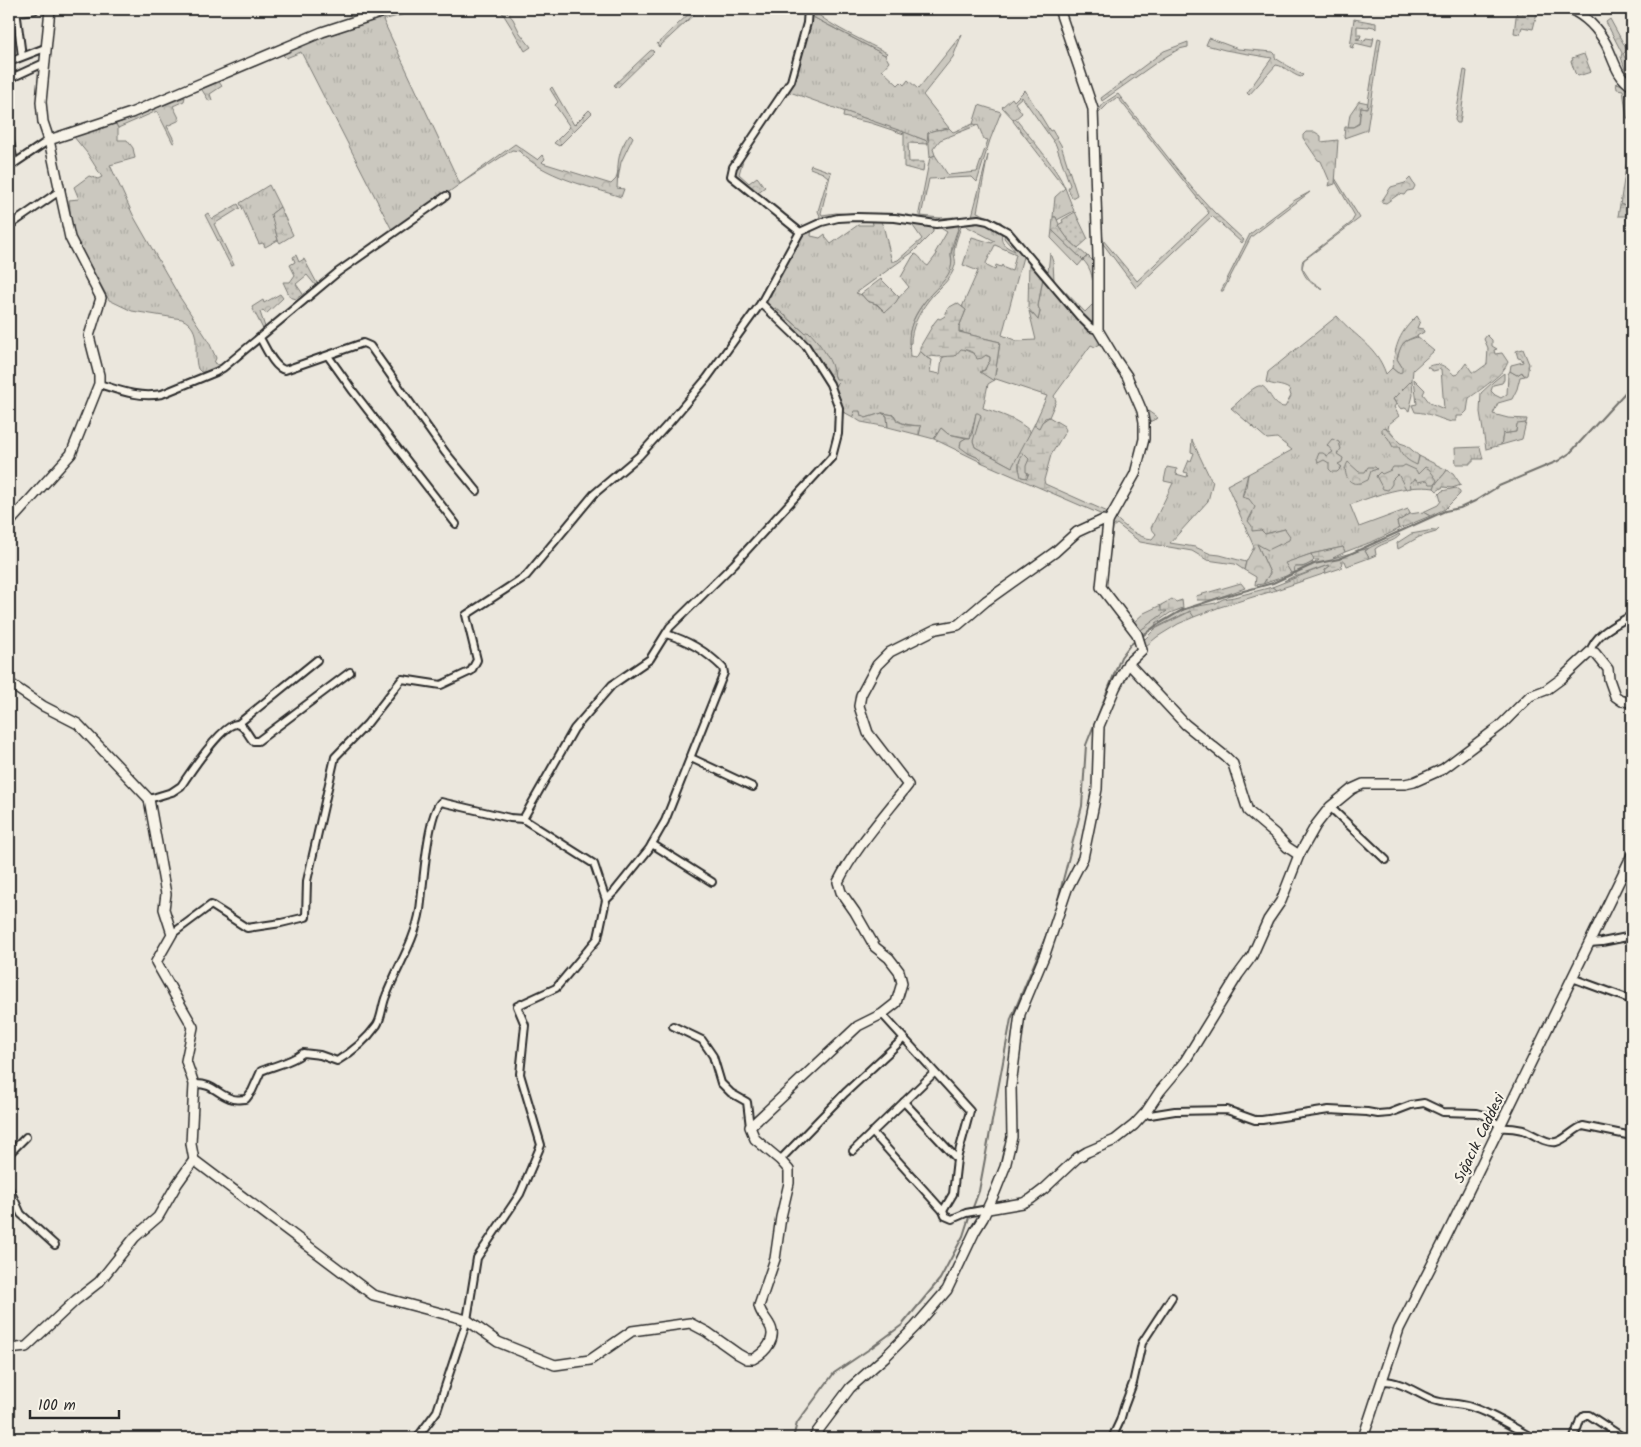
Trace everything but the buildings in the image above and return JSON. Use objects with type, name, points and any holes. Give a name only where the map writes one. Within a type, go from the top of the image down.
[{"type":"street","points":[[22,56],[13,11],[34,9]]},
{"type":"street","points":[[9,523],[71,454],[99,384],[100,376],[89,336],[101,298],[70,238],[50,140],[43,122],[41,102],[50,9]]},
{"type":"street","points":[[9,136],[11,165],[50,140],[131,113],[322,32],[391,9]]},
{"type":"street","points":[[800,232],[731,176],[734,167],[791,81],[807,23],[808,9]]},
{"type":"street","points":[[814,1438],[827,1417],[850,1388],[916,1327],[947,1290],[975,1231],[988,1209],[1005,1167],[1012,1137],[1011,1086],[1020,1014],[1046,954],[1067,889],[1083,858],[1097,789],[1099,726],[1128,663],[1142,650],[1138,634],[1102,587],[1101,581],[1108,522],[1135,474],[1144,439],[1144,422],[1142,411],[1127,376],[1098,330],[1098,257],[1093,110],[1059,9]]},
{"type":"street","points":[[1570,9],[1584,18],[1599,32],[1606,43],[1617,70],[1630,83]]},
{"type":"street","points":[[9,62],[45,48]]},
{"type":"street","points":[[9,79],[44,63]]},
{"type":"street","points":[[9,226],[61,190]]},
{"type":"street","points":[[99,384],[134,395],[162,394],[216,372],[260,338],[338,272],[446,196]]},
{"type":"street","points":[[673,1026],[702,1040],[713,1056],[721,1083],[731,1093],[748,1102],[750,1128],[755,1139],[789,1170],[789,1184],[781,1217],[775,1259],[759,1306],[760,1313],[772,1330],[773,1336],[765,1350],[753,1359],[748,1359],[690,1323],[632,1331],[590,1360],[555,1365],[498,1342],[467,1320],[373,1295],[194,1160],[191,1144],[194,1084],[186,1061],[193,1027],[156,962],[172,934],[211,906],[247,928],[306,917],[307,881],[335,758],[367,724],[402,679],[441,685],[471,671],[477,660],[466,615],[526,576],[594,494],[639,456],[669,423],[706,378],[761,303],[800,232],[822,222],[856,216],[895,218],[936,224],[978,219],[988,221],[1008,232],[1080,317],[1091,328],[1098,330]]},
{"type":"street","points":[[522,819],[574,729],[612,685],[650,659],[670,627],[734,564],[832,457],[838,434],[838,408],[830,384],[806,346],[761,303]]},
{"type":"street","points":[[260,338],[280,369],[285,370],[363,344],[370,346],[446,452],[477,491]]},
{"type":"street","points":[[328,356],[358,399],[456,524]]},
{"type":"street","points":[[750,1128],[858,1026],[882,1014],[896,1003],[902,983],[899,971],[889,958],[875,947],[841,892],[838,882],[908,786],[868,733],[859,706],[861,695],[877,666],[890,652],[936,629],[958,625],[986,601],[1054,552],[1077,532],[1103,520],[1108,522]]},
{"type":"street","points":[[872,1132],[943,1211],[945,1216],[952,1219],[966,1213],[1023,1203],[1031,1199],[1077,1158],[1115,1140],[1134,1125],[1185,1061],[1238,975],[1252,956],[1268,920],[1282,901],[1299,855],[1316,825],[1330,808],[1352,789],[1363,784],[1405,784],[1443,769],[1500,726],[1530,696],[1546,690],[1557,682],[1590,652],[1591,647],[1603,633],[1632,615]]},
{"type":"street","points":[[606,900],[615,892],[652,844],[665,821],[724,672],[723,668],[708,655],[682,639],[666,634]]},
{"type":"street","points":[[1590,652],[1595,653],[1608,669],[1608,679],[1615,696],[1622,701],[1632,702]]},
{"type":"street","points":[[149,799],[172,792],[181,786],[222,732],[232,725],[238,724],[317,660]]},
{"type":"street","points":[[1128,663],[1185,724],[1233,764],[1248,811],[1287,847],[1299,855]]},
{"type":"street","points":[[238,724],[243,727],[253,741],[258,741],[350,672]]},
{"type":"street","points":[[9,683],[43,706],[78,724],[149,799],[166,894],[164,909],[172,934]]},
{"type":"street","points":[[691,758],[753,787]]},
{"type":"street","points":[[194,1084],[213,1087],[234,1100],[246,1099],[252,1092],[261,1071],[293,1061],[303,1054],[320,1055],[338,1061],[350,1054],[378,1024],[385,996],[416,926],[436,806],[440,802],[522,819],[594,864],[606,900],[598,938],[556,988],[517,1006],[525,1025],[520,1074],[541,1145],[520,1194],[476,1258],[467,1320],[437,1411],[417,1438]]},
{"type":"street","points":[[1330,808],[1386,860]]},
{"type":"street","points":[[652,844],[712,882]]},
{"type":"street","name":"Sığacık Caddesi","points":[[1363,1438],[1399,1329],[1632,855]]},
{"type":"street","points":[[1589,943],[1632,936]]},
{"type":"street","points":[[1572,978],[1632,1000]]},
{"type":"street","points":[[882,1014],[970,1111],[957,1159],[953,1194],[943,1211]]},
{"type":"street","points":[[780,1160],[845,1093],[903,1039]]},
{"type":"street","points":[[853,1151],[934,1073]]},
{"type":"street","points":[[904,1102],[957,1159]]},
{"type":"street","points":[[1146,1112],[1150,1115],[1175,1111],[1227,1110],[1256,1120],[1262,1120],[1329,1110],[1378,1114],[1390,1113],[1411,1105],[1424,1103],[1443,1112],[1484,1115],[1498,1124],[1499,1128],[1510,1127],[1555,1142],[1583,1126],[1632,1136]]},
{"type":"street","points":[[9,1154],[26,1136]]},
{"type":"street","points":[[9,1334],[9,1348],[26,1347],[98,1282],[134,1236],[158,1217],[177,1184],[194,1160]]},
{"type":"street","points":[[9,1188],[21,1214],[55,1245]]},
{"type":"street","points":[[1112,1438],[1133,1383],[1142,1343],[1172,1297]]},
{"type":"street","points":[[1383,1381],[1394,1381],[1435,1401],[1472,1407],[1504,1421],[1533,1438]]},
{"type":"street","points":[[1574,1438],[1580,1420],[1585,1415],[1589,1415],[1624,1438]]},
{"type":"green space","points":[[404,9],[405,14],[383,20],[460,184],[393,232],[301,52],[286,58],[283,55],[301,45]]},
{"type":"green space","points":[[500,9],[507,9],[520,33],[531,47],[525,51]]},
{"type":"green space","points":[[694,9],[700,9],[659,47],[657,44]]},
{"type":"green space","points":[[810,9],[814,9],[817,14],[835,26],[887,53],[885,55],[811,16]]},
{"type":"green space","points":[[1517,9],[1538,9],[1533,29],[1522,27],[1520,34],[1514,33]]},
{"type":"green space","points":[[811,16],[885,55],[889,62],[882,70],[898,85],[901,82],[904,85],[908,80],[918,89],[962,34],[953,57],[923,95],[949,128],[928,133],[927,141],[787,91],[798,73]]},
{"type":"green space","points":[[1354,19],[1376,23],[1376,29],[1369,26],[1357,26],[1357,35],[1361,35],[1360,38],[1356,39],[1365,41],[1366,38],[1373,39],[1374,37],[1372,47],[1355,43],[1353,48],[1350,47]]},
{"type":"green space","points":[[1610,19],[1627,50],[1623,54],[1632,71],[1631,76],[1628,77],[1620,71],[1625,69],[1621,57],[1622,53],[1606,22]]},
{"type":"green space","points":[[1209,38],[1238,49],[1273,52],[1275,58],[1303,75],[1301,77],[1298,76],[1276,65],[1249,95],[1247,93],[1272,58],[1206,45]]},
{"type":"green space","points":[[1378,38],[1381,39],[1367,130],[1344,138],[1345,127],[1353,127],[1359,124],[1361,107],[1367,108]]},
{"type":"green space","points":[[1188,42],[1188,47],[1179,49],[1160,60],[1102,101],[1101,98],[1164,51]]},
{"type":"green space","points":[[650,51],[654,52],[617,88],[614,85]]},
{"type":"green space","points":[[1584,54],[1591,72],[1578,76],[1571,61],[1573,60],[1572,58]]},
{"type":"green space","points":[[1464,70],[1467,71],[1460,123],[1457,123],[1455,120]]},
{"type":"green space","points":[[219,82],[222,86],[210,94],[212,100],[209,101],[202,89]]},
{"type":"green space","points":[[1616,83],[1628,86],[1632,101],[1632,118],[1627,118],[1623,90],[1617,89]]},
{"type":"green space","points":[[552,87],[574,125],[589,110],[592,113],[559,146],[554,143],[570,127],[555,105],[558,102],[550,89]]},
{"type":"green space","points":[[1025,90],[1050,131],[1052,130],[1061,145],[1077,195],[1072,198],[1068,188],[1070,185],[1056,145],[1022,97],[1015,103],[1022,113],[1014,120],[1002,107],[1012,98],[1014,101]]},
{"type":"green space","points":[[1118,94],[1192,188],[1244,240],[1242,243],[1212,216],[1136,288],[1101,241],[1100,212],[1103,240],[1137,281],[1209,213],[1119,99],[1116,98],[1098,114],[1100,202],[1095,110],[1099,110],[1104,103]]},
{"type":"green space","points":[[185,97],[184,101],[173,106],[180,120],[167,126],[175,142],[173,143],[157,111],[118,128],[116,124]]},
{"type":"green space","points":[[1359,101],[1368,103],[1367,108],[1361,107],[1359,123],[1353,127],[1348,127],[1350,114]]},
{"type":"green space","points":[[171,102],[116,124],[118,140],[127,140],[133,148],[135,158],[110,165],[134,217],[179,296],[208,340],[216,358],[214,363],[221,366],[211,372],[201,372],[198,369],[195,335],[189,324],[182,319],[132,311],[109,300],[72,228],[69,200],[79,199],[74,187],[89,176],[98,179],[102,177],[74,137]]},
{"type":"green space","points":[[979,105],[1001,112],[977,182],[972,177],[929,179],[921,216],[954,217],[955,220],[939,223],[918,218],[930,157],[935,155],[948,175],[977,172],[988,140],[984,139],[978,125],[973,124]]},
{"type":"green space","points":[[844,111],[904,132],[904,134],[871,123],[843,117]]},
{"type":"green space","points":[[1015,118],[1050,162],[1065,188],[1013,121]]},
{"type":"green space","points":[[973,124],[978,125],[940,140],[933,149],[935,155],[930,157],[928,133],[949,128],[953,132]]},
{"type":"green space","points":[[904,132],[927,141],[928,144],[908,143],[909,162],[924,162],[923,172],[904,167]]},
{"type":"green space","points":[[1306,132],[1315,132],[1321,136],[1321,142],[1338,140],[1335,184],[1329,186],[1330,182],[1321,161],[1318,160],[1303,138]]},
{"type":"green space","points":[[630,134],[633,137],[621,162],[618,179],[620,155],[623,145]]},
{"type":"green space","points":[[515,144],[538,160],[543,155],[545,159],[543,163],[611,184],[616,179],[618,171],[617,188],[624,189],[621,197],[567,180],[541,168],[519,151],[512,150],[460,184]]},
{"type":"green space","points":[[748,149],[750,149],[743,160],[739,174],[749,183],[757,177],[765,187],[757,193],[748,184],[745,185],[736,175],[735,170]]},
{"type":"green space","points":[[1628,154],[1632,157],[1631,204],[1620,205]]},
{"type":"green space","points":[[988,155],[977,212],[1001,222],[1016,238],[997,222],[972,216]]},
{"type":"green space","points":[[811,165],[831,172],[822,215],[836,213],[874,215],[842,216],[812,226],[810,223],[820,216],[818,211],[828,177],[810,168]]},
{"type":"green space","points":[[1335,178],[1360,218],[1304,260],[1302,267],[1303,260],[1351,223],[1355,216]]},
{"type":"green space","points":[[1410,178],[1415,186],[1413,190],[1407,191],[1404,195],[1399,194],[1386,203],[1381,202],[1391,187],[1405,183]]},
{"type":"green space","points":[[269,185],[280,207],[271,214],[278,240],[265,247],[263,243],[259,244],[240,203]]},
{"type":"green space","points":[[1065,188],[1074,211],[1057,220],[1056,217],[1053,217],[1055,197]]},
{"type":"green space","points":[[1310,192],[1251,237],[1223,291],[1221,291],[1250,234],[1295,200]]},
{"type":"green space","points":[[238,204],[240,208],[214,224],[234,265],[231,266],[205,215],[208,213],[212,219]]},
{"type":"green space","points":[[1631,204],[1632,240],[1630,239],[1626,216],[1618,216],[1620,205]]},
{"type":"green space","points":[[280,207],[293,235],[280,243],[271,214]]},
{"type":"green space","points":[[1075,212],[1088,239],[1078,248],[1068,239],[1058,225],[1063,222],[1062,220]]},
{"type":"green space","points":[[1053,217],[1056,217],[1068,239],[1087,256],[1083,260],[1052,230]]},
{"type":"green space","points":[[872,219],[880,219],[892,262],[898,260],[922,239],[908,222],[931,226],[933,229],[933,232],[913,252],[856,293],[862,295],[867,301],[876,304],[885,312],[909,287],[901,277],[913,256],[917,255],[928,266],[937,254],[935,253],[947,232],[939,227],[960,223],[953,241],[950,272],[921,306],[911,326],[909,340],[910,357],[916,358],[920,351],[932,360],[930,372],[940,374],[942,358],[961,348],[977,355],[990,357],[985,370],[981,371],[995,375],[1000,342],[959,332],[959,327],[966,310],[962,307],[978,271],[963,265],[972,237],[992,243],[995,241],[966,226],[968,222],[986,223],[994,226],[1002,231],[1002,242],[1008,248],[1015,251],[1004,238],[1005,232],[1024,253],[1002,335],[1017,341],[1036,340],[1029,311],[1038,319],[1040,312],[1038,306],[1043,277],[1095,332],[1102,343],[1095,347],[1091,345],[1054,396],[1056,401],[1049,417],[1045,418],[1039,429],[1034,425],[1047,396],[996,379],[988,384],[983,408],[1015,420],[1031,432],[1014,466],[1012,467],[975,447],[973,441],[976,414],[970,438],[948,434],[941,428],[934,439],[919,435],[921,426],[902,423],[894,415],[882,413],[866,418],[854,411],[853,417],[840,410],[835,387],[836,379],[830,363],[805,333],[776,308],[773,310],[766,304],[765,301],[790,252],[796,243],[812,228],[811,236],[820,238],[825,234],[831,244],[858,225],[873,225]],"holes":[[[995,245],[1016,254],[1012,271],[1004,268],[1002,265],[1001,267],[996,265],[995,270],[987,266],[986,263]]]},
{"type":"green space","points":[[960,223],[962,223],[955,246],[953,271],[948,280],[931,297],[922,311],[914,326],[911,343],[909,344],[911,326],[916,315],[926,300],[944,280],[951,268],[951,254]]},
{"type":"green space","points":[[1052,230],[1083,260],[1078,266],[1051,238]]},
{"type":"green space","points":[[1050,253],[1053,262],[1054,280],[1085,312],[1093,304],[1093,286],[1092,275],[1083,260],[1088,256],[1096,264],[1096,323],[1094,325],[1091,325],[1034,260],[1048,273]]},
{"type":"green space","points":[[296,255],[299,262],[304,259],[318,285],[316,286],[307,275],[296,284],[303,294],[296,299],[290,297],[283,282],[290,282],[295,275],[290,265],[295,262],[293,257]]},
{"type":"green space","points":[[1029,261],[1043,277],[1038,306],[1040,312],[1038,320],[1028,308]]},
{"type":"green space","points":[[1302,268],[1310,280],[1323,289],[1310,282]]},
{"type":"green space","points":[[881,279],[899,297],[885,312],[877,304],[867,301],[861,294]]},
{"type":"green space","points":[[280,294],[283,298],[266,314],[263,310],[260,312],[266,330],[264,331],[252,307],[263,300],[264,303]]},
{"type":"green space","points":[[957,303],[966,310],[959,327],[959,332],[1000,342],[994,381],[980,372],[985,370],[990,361],[990,357],[986,355],[977,359],[973,353],[961,349],[955,356],[931,356],[930,360],[920,351],[920,347],[934,323],[938,318],[940,319],[945,316],[948,308]]},
{"type":"green space","points":[[776,308],[805,333],[808,331],[821,346],[831,364],[836,379],[841,379],[835,388],[842,403],[840,404],[813,349],[795,329],[773,310]]},
{"type":"green space","points":[[1337,316],[1377,356],[1386,374],[1392,368],[1398,373],[1402,367],[1397,359],[1402,344],[1408,340],[1417,337],[1434,351],[1413,370],[1412,380],[1393,399],[1396,404],[1394,407],[1399,416],[1389,424],[1388,429],[1417,464],[1419,456],[1447,470],[1434,488],[1402,489],[1380,494],[1350,505],[1359,527],[1408,509],[1410,514],[1397,522],[1399,529],[1345,552],[1343,547],[1311,554],[1286,563],[1291,573],[1263,584],[1270,573],[1257,544],[1285,529],[1265,534],[1252,531],[1248,521],[1253,513],[1242,497],[1248,474],[1292,450],[1277,438],[1267,439],[1231,408],[1253,389],[1260,386],[1267,390],[1276,403],[1285,407],[1291,396],[1289,389],[1266,382],[1268,372]]},
{"type":"green space","points":[[1417,316],[1420,321],[1417,328],[1423,329],[1424,332],[1403,343],[1397,359],[1402,367],[1402,372],[1398,373],[1392,368],[1397,345],[1406,328]]},
{"type":"green space","points":[[1487,335],[1492,340],[1492,346],[1497,349],[1494,350],[1495,354],[1502,353],[1508,362],[1498,376],[1469,398],[1467,411],[1462,416],[1456,416],[1456,421],[1451,422],[1415,412],[1412,405],[1417,404],[1414,379],[1425,390],[1423,394],[1430,403],[1444,409],[1441,369],[1433,371],[1427,367],[1435,364],[1442,365],[1454,375],[1458,374],[1466,363],[1472,372],[1476,372],[1487,364],[1488,348],[1484,339]]},
{"type":"green space","points":[[1523,349],[1529,364],[1527,375],[1525,376],[1522,372],[1517,375],[1510,371],[1511,365],[1523,362],[1522,359],[1518,358],[1516,351]]},
{"type":"green space","points":[[1510,371],[1517,375],[1521,372],[1525,376],[1520,377],[1512,399],[1498,403],[1493,414],[1508,418],[1527,419],[1526,423],[1517,425],[1516,432],[1503,434],[1501,445],[1486,449],[1480,412],[1481,393],[1504,373],[1502,383],[1493,385],[1491,391],[1501,398],[1507,394],[1508,374]]},
{"type":"green space","points":[[1412,380],[1413,395],[1409,411],[1405,408],[1401,409],[1393,399]]},
{"type":"green space","points":[[1144,410],[1158,418],[1147,423],[1147,437],[1142,466],[1115,517],[1132,531],[1152,539],[1156,534],[1151,528],[1173,483],[1164,481],[1167,467],[1177,469],[1176,474],[1187,477],[1188,473],[1184,472],[1194,453],[1191,452],[1192,440],[1213,481],[1208,501],[1170,543],[1195,547],[1211,554],[1246,562],[1244,570],[1235,564],[1207,560],[1192,551],[1140,542],[1117,524],[1113,527],[1111,545],[1108,540],[1110,521],[1136,474]]},
{"type":"green space","points":[[854,411],[860,411],[861,416],[866,418],[882,413],[887,416],[888,427],[861,422],[853,417]]},
{"type":"green space","points":[[882,413],[894,415],[897,421],[907,425],[921,426],[919,435],[888,427],[887,416]]},
{"type":"green space","points":[[976,413],[978,413],[981,415],[973,441],[975,447],[1012,467],[1034,425],[1039,428],[1042,422],[1049,417],[1064,426],[1066,430],[1051,455],[1044,480],[1045,484],[1110,513],[1107,517],[983,463],[960,447],[961,441],[970,438]],"holes":[[[1024,454],[1029,459],[1026,466],[1026,472],[1029,473],[1027,478],[1021,477],[1020,460]]]},
{"type":"green space","points":[[1526,423],[1522,439],[1501,445],[1503,434],[1516,432],[1517,424]]},
{"type":"green space","points":[[1385,427],[1400,443],[1406,445],[1419,456],[1417,465],[1406,458],[1399,447],[1393,447],[1382,432],[1382,428]]},
{"type":"green space","points":[[941,428],[948,434],[966,438],[961,441],[968,453],[977,457],[983,463],[934,439]]},
{"type":"green space","points":[[1332,439],[1339,442],[1341,449],[1337,454],[1343,458],[1342,462],[1338,464],[1342,467],[1337,472],[1332,472],[1329,469],[1329,463],[1324,460],[1318,463],[1317,458],[1319,453],[1327,456],[1333,452],[1327,445]]},
{"type":"green space","points":[[1480,447],[1483,459],[1473,459],[1473,462],[1470,462],[1470,464],[1456,464],[1455,448]]},
{"type":"green space","points":[[1024,454],[1029,459],[1027,478],[1020,477],[1019,462]]},
{"type":"green space","points":[[1348,462],[1359,472],[1365,472],[1368,467],[1375,467],[1377,469],[1371,471],[1368,480],[1356,483],[1347,477],[1346,466]]},
{"type":"green space","points":[[1405,465],[1416,470],[1418,474],[1425,467],[1429,469],[1437,480],[1435,484],[1430,484],[1427,480],[1418,482],[1416,479],[1410,482],[1411,488],[1406,489],[1398,474],[1392,480],[1388,490],[1383,489],[1376,476],[1380,472],[1382,474],[1391,470],[1393,467]]},
{"type":"green space","points":[[1447,470],[1453,473],[1461,485],[1452,488],[1443,487],[1437,491],[1434,488],[1435,485]]},
{"type":"green space","points":[[1248,474],[1242,497],[1249,499],[1255,507],[1248,521],[1252,526],[1252,531],[1261,530],[1265,534],[1285,529],[1290,536],[1289,540],[1268,550],[1257,544],[1270,573],[1263,584],[1255,585],[1256,577],[1244,570],[1254,547],[1227,485]]},
{"type":"green space","points":[[1456,488],[1460,491],[1460,494],[1445,509],[1430,516],[1423,512],[1438,505],[1441,501],[1439,494],[1442,491]]},
{"type":"green space","points":[[1423,512],[1430,516],[1399,529],[1397,522],[1410,514]]},
{"type":"green space","points":[[1439,529],[1436,532],[1419,537],[1398,549],[1397,543],[1411,534]]},
{"type":"green space","points":[[1399,534],[1394,540],[1375,549],[1376,555],[1369,558],[1365,551]]},
{"type":"green space","points":[[1343,547],[1345,552],[1333,558],[1369,548],[1365,551],[1369,558],[1347,566],[1345,561],[1342,561],[1341,568],[1326,573],[1325,570],[1330,566],[1328,565],[1284,581],[1296,575],[1296,572],[1294,572],[1295,567],[1303,567],[1313,562],[1311,566],[1319,560],[1314,560],[1311,554]]},
{"type":"green space","points":[[1110,550],[1110,554],[1106,573],[1108,551]]},
{"type":"green space","points":[[1311,554],[1314,560],[1312,562],[1306,566],[1296,567],[1294,572],[1291,573],[1285,563]]},
{"type":"green space","points":[[1328,565],[1330,566],[1325,570],[1326,573],[1276,590],[1272,587]]},
{"type":"green space","points":[[1106,579],[1107,588],[1112,599],[1105,590]]},
{"type":"green space","points":[[1241,583],[1245,588],[1212,600],[1197,600],[1196,596]]},
{"type":"green space","points":[[1272,587],[1276,590],[1194,617],[1190,611],[1141,635],[1138,632],[1167,611],[1161,611],[1161,605],[1172,599],[1176,602],[1182,600],[1183,608],[1170,613],[1156,623],[1155,627],[1187,608],[1216,603],[1223,599]]},
{"type":"green space","points":[[1113,600],[1134,622],[1144,613],[1161,605],[1160,608],[1168,611],[1138,632]]},
{"type":"green space","points":[[1191,611],[1194,617],[1178,624],[1146,646],[1143,637],[1145,639],[1155,629]]},
{"type":"waterway","points":[[1141,637],[1158,624],[1182,610],[1273,583],[1314,564],[1339,559],[1445,511],[1460,508],[1499,486],[1558,461],[1570,453],[1632,385]]},
{"type":"waterway","points":[[1054,915],[1082,806],[1086,745],[1121,657],[1135,641]]},
{"type":"waterway","points":[[972,1210],[979,1191],[1011,1019],[1048,931]]},
{"type":"waterway","points":[[793,1438],[797,1423],[834,1373],[902,1325],[940,1279],[963,1236],[970,1214]]}]
